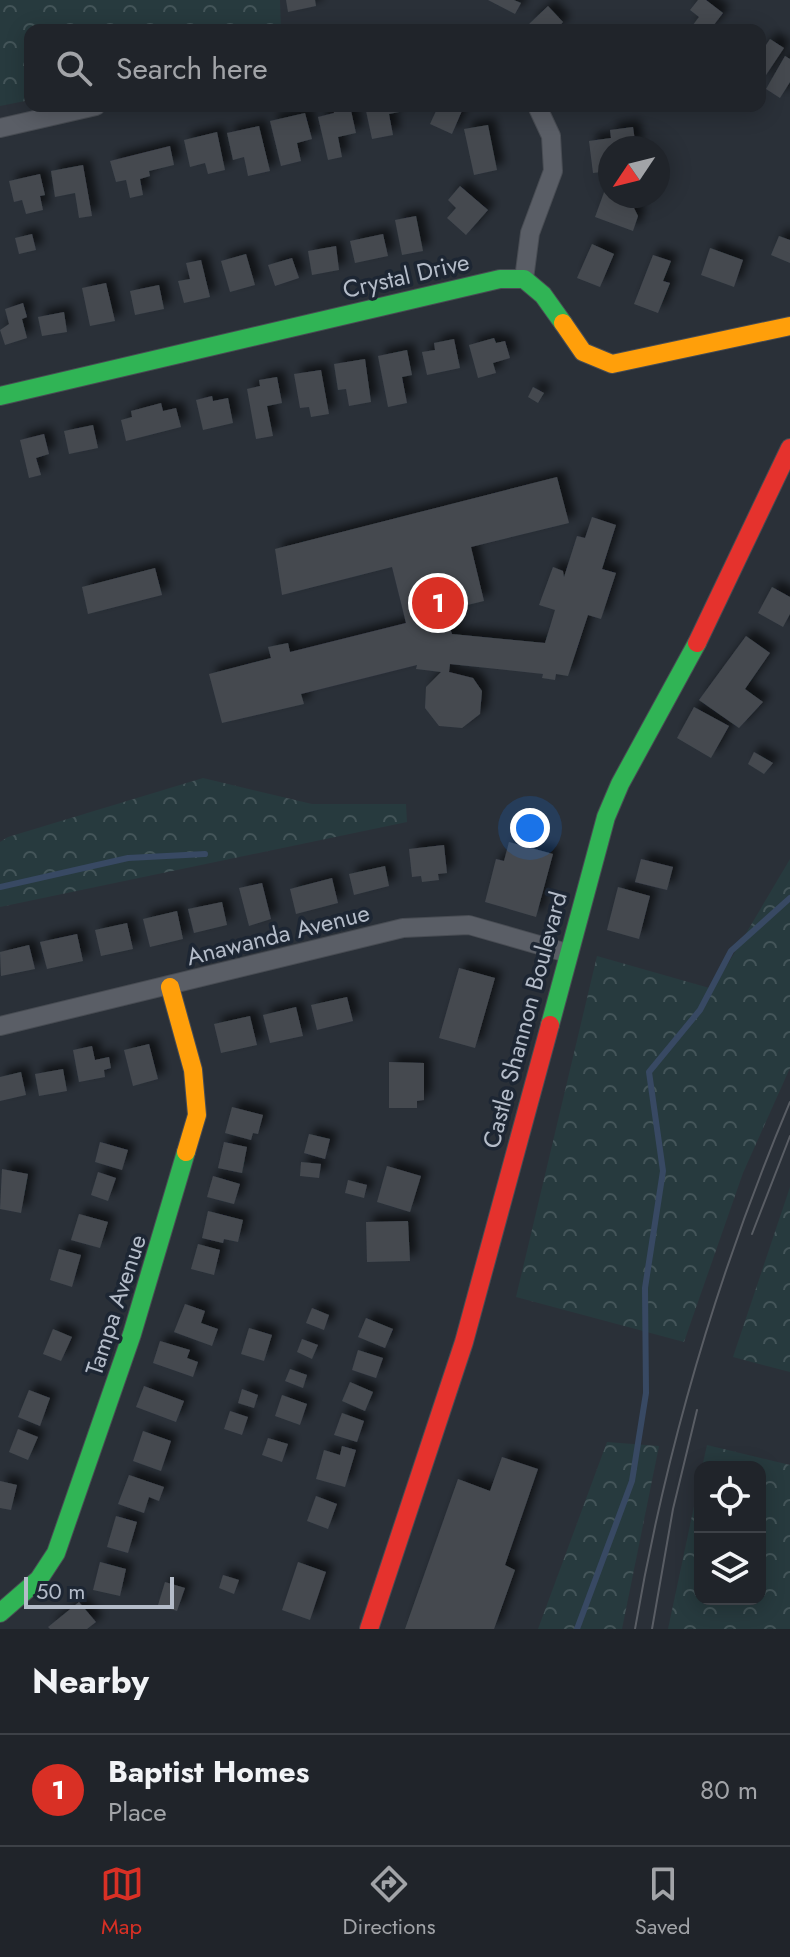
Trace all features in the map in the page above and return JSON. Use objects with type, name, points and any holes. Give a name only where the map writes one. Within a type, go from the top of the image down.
[{"type":"street","points":[[0,128],[70,112]]},
{"type":"street","points":[[540,112],[551,136],[553,171],[530,233],[524,279],[543,295],[583,352],[612,364],[790,326]]},
{"type":"street","name":"Crystal Drive","points":[[0,396],[500,279],[524,279]]},
{"type":"street","name":"Castle Shannon Boulevard","points":[[369,1629],[464,1342],[606,817],[620,784],[715,610],[790,448]]},
{"type":"street","name":"Anawanda Avenue","points":[[0,1026],[403,928],[442,924],[481,927],[567,953]]},
{"type":"street","name":"Tampa Avenue","points":[[0,1613],[39,1579],[56,1553],[132,1334],[181,1175],[197,1115],[193,1070],[170,987]]},
{"type":"green space","points":[[0,0],[280,0],[281,24],[24,24],[24,101],[0,106]]},
{"type":"green space","points":[[203,778],[312,804],[406,804],[407,822],[0,907],[0,842]]},
{"type":"green space","points":[[790,859],[790,1068],[743,1173],[684,1342],[516,1297],[597,956],[713,989]]},
{"type":"green space","points":[[790,1187],[790,1372],[733,1357]]},
{"type":"green space","points":[[607,1442],[659,1446],[622,1629],[538,1629]]},
{"type":"green space","points":[[707,1445],[790,1465],[790,1629],[668,1629],[694,1506],[694,1605],[766,1605],[766,1461],[703,1461]]},
{"type":"building","points":[[286,0],[315,0],[316,6],[288,12]]},
{"type":"building","points":[[488,0],[514,0],[521,3],[515,14]]},
{"type":"building","points":[[698,0],[706,0],[723,13],[715,24],[694,24],[699,17],[690,10]]},
{"type":"building","points":[[548,6],[563,22],[561,24],[529,24]]},
{"type":"building","points":[[770,39],[784,48],[766,75],[766,45]]},
{"type":"building","points":[[785,56],[790,59],[790,82],[780,98],[766,89]]},
{"type":"building","points":[[351,112],[356,133],[338,137],[342,157],[328,160],[318,117]]},
{"type":"building","points":[[366,112],[399,112],[389,114],[393,135],[372,139]]},
{"type":"building","points":[[436,112],[461,112],[452,134],[430,124]]},
{"type":"building","points":[[305,113],[312,139],[297,143],[301,161],[281,166],[270,121]]},
{"type":"building","points":[[488,125],[497,170],[474,175],[464,129]]},
{"type":"building","points":[[259,126],[270,171],[248,176],[244,157],[233,160],[227,133]]},
{"type":"building","points":[[633,127],[634,136],[611,136],[610,130]]},
{"type":"building","points":[[217,132],[225,170],[208,174],[205,163],[190,167],[184,140]]},
{"type":"building","points":[[598,140],[598,172],[593,173],[589,141]]},
{"type":"building","points":[[170,146],[174,165],[149,171],[150,176],[140,179],[143,195],[130,198],[126,180],[116,182],[110,161]]},
{"type":"building","points":[[83,165],[92,216],[79,218],[75,193],[55,197],[51,171]]},
{"type":"building","points":[[40,174],[45,195],[40,196],[43,210],[26,214],[22,200],[14,202],[9,181]]},
{"type":"building","points":[[460,186],[488,210],[466,235],[447,218],[456,208],[448,200]]},
{"type":"building","points":[[598,208],[634,208],[638,216],[633,231],[595,217]]},
{"type":"building","points":[[416,216],[423,251],[402,255],[395,220]]},
{"type":"building","points":[[32,234],[36,250],[19,254],[15,238]]},
{"type":"building","points":[[383,234],[388,256],[355,263],[350,241]]},
{"type":"building","points":[[779,236],[790,240],[790,263],[771,255]]},
{"type":"building","points":[[592,244],[614,254],[600,287],[577,278]]},
{"type":"building","points":[[336,246],[339,270],[312,275],[308,251]]},
{"type":"building","points":[[710,248],[743,260],[734,287],[701,275]]},
{"type":"building","points":[[246,254],[255,285],[230,292],[221,261]]},
{"type":"building","points":[[653,255],[671,261],[663,281],[670,283],[658,313],[634,304]]},
{"type":"building","points":[[292,258],[299,278],[275,286],[268,265]]},
{"type":"building","points":[[201,260],[210,297],[184,303],[178,281],[190,279],[186,263]]},
{"type":"building","points":[[106,283],[115,321],[90,326],[82,288]]},
{"type":"building","points":[[159,285],[164,309],[135,315],[130,291]]},
{"type":"building","points":[[23,303],[27,317],[22,319],[27,338],[5,345],[0,330],[9,324],[5,309]]},
{"type":"building","points":[[64,312],[67,332],[42,336],[38,317]]},
{"type":"building","points":[[494,338],[496,343],[505,341],[510,358],[493,363],[496,373],[478,378],[469,345]]},
{"type":"building","points":[[454,339],[460,368],[427,375],[422,352],[435,350],[434,343]]},
{"type":"building","points":[[407,350],[412,375],[402,377],[407,403],[388,407],[378,356]]},
{"type":"building","points":[[365,359],[371,402],[349,406],[346,389],[338,390],[334,364]]},
{"type":"building","points":[[321,370],[329,414],[311,417],[309,407],[300,408],[294,374]]},
{"type":"building","points":[[277,377],[282,403],[267,406],[273,436],[256,439],[247,389],[260,386],[259,380]]},
{"type":"building","points":[[533,387],[544,393],[538,403],[528,397]]},
{"type":"building","points":[[212,396],[213,401],[228,398],[233,423],[203,430],[196,400]]},
{"type":"building","points":[[161,403],[163,411],[176,408],[181,427],[126,441],[121,420],[132,417],[131,411]]},
{"type":"building","points":[[93,425],[98,448],[69,454],[64,431]]},
{"type":"building","points":[[44,434],[49,454],[36,458],[41,475],[29,478],[20,440]]},
{"type":"building","points":[[557,477],[569,523],[471,547],[484,601],[451,609],[456,626],[450,628],[452,634],[545,643],[555,610],[539,605],[553,567],[563,571],[564,577],[577,536],[585,538],[592,517],[616,525],[602,569],[616,573],[601,619],[588,615],[568,676],[556,674],[555,680],[542,678],[543,674],[450,664],[449,672],[473,678],[482,691],[480,714],[462,728],[439,726],[425,708],[426,687],[441,672],[416,669],[417,665],[301,694],[304,704],[222,723],[209,674],[271,658],[268,647],[288,643],[290,652],[406,623],[392,567],[282,595],[275,549]]},
{"type":"building","points":[[155,568],[162,595],[88,614],[82,587]]},
{"type":"building","points":[[772,587],[790,597],[790,614],[783,627],[758,613]]},
{"type":"building","points":[[746,636],[770,653],[745,689],[763,702],[739,728],[699,700]]},
{"type":"building","points":[[694,707],[729,726],[711,758],[677,738]]},
{"type":"building","points":[[754,752],[773,763],[764,774],[748,764]]},
{"type":"building","points":[[509,842],[553,854],[536,917],[485,902],[496,859],[504,861]]},
{"type":"building","points":[[444,845],[447,873],[438,874],[439,880],[422,882],[421,876],[412,877],[409,849]]},
{"type":"building","points":[[641,859],[673,867],[667,890],[635,882]]},
{"type":"building","points":[[385,866],[389,886],[354,895],[349,874]]},
{"type":"building","points":[[332,878],[338,903],[296,914],[290,889]]},
{"type":"building","points":[[262,883],[271,919],[249,926],[239,888]]},
{"type":"building","points":[[618,887],[650,896],[639,939],[607,930]]},
{"type":"building","points":[[222,902],[227,925],[194,933],[188,909]]},
{"type":"building","points":[[177,911],[183,939],[150,947],[143,919]]},
{"type":"building","points":[[127,923],[133,949],[101,956],[95,930]]},
{"type":"building","points":[[77,934],[83,961],[47,969],[40,942]]},
{"type":"building","points":[[29,945],[35,969],[1,976],[0,952]]},
{"type":"building","points":[[459,968],[495,978],[475,1048],[439,1038]]},
{"type":"building","points":[[347,997],[353,1021],[317,1030],[311,1005]]},
{"type":"building","points":[[296,1007],[303,1036],[270,1043],[263,1015]]},
{"type":"building","points":[[250,1016],[257,1045],[221,1053],[214,1024]]},
{"type":"building","points":[[149,1044],[158,1079],[133,1086],[124,1050]]},
{"type":"building","points":[[92,1046],[95,1060],[109,1057],[111,1068],[104,1070],[105,1077],[79,1082],[73,1050]]},
{"type":"building","points":[[389,1062],[424,1063],[424,1100],[417,1101],[417,1108],[389,1108]]},
{"type":"building","points":[[63,1069],[67,1091],[39,1096],[35,1074]]},
{"type":"building","points":[[21,1072],[26,1095],[0,1101],[0,1077]]},
{"type":"building","points":[[232,1107],[263,1115],[258,1134],[253,1133],[251,1140],[225,1133]]},
{"type":"building","points":[[309,1134],[330,1139],[325,1159],[304,1153]]},
{"type":"building","points":[[100,1142],[128,1150],[122,1170],[95,1162]]},
{"type":"building","points":[[224,1142],[247,1147],[242,1173],[218,1168]]},
{"type":"building","points":[[301,1162],[321,1164],[319,1178],[300,1176]]},
{"type":"building","points":[[387,1166],[421,1176],[410,1212],[377,1202]]},
{"type":"building","points":[[2,1169],[28,1174],[21,1213],[0,1209]]},
{"type":"building","points":[[98,1172],[116,1178],[108,1201],[91,1195]]},
{"type":"building","points":[[213,1176],[240,1184],[234,1204],[207,1197]]},
{"type":"building","points":[[348,1180],[367,1185],[364,1198],[345,1193]]},
{"type":"building","points":[[208,1211],[243,1220],[238,1242],[224,1239],[223,1243],[202,1238]]},
{"type":"building","points":[[79,1214],[108,1222],[100,1248],[71,1240]]},
{"type":"building","points":[[408,1221],[410,1261],[367,1262],[366,1222]]},
{"type":"building","points":[[198,1244],[220,1250],[214,1275],[191,1269]]},
{"type":"building","points":[[59,1249],[81,1255],[72,1287],[50,1280]]},
{"type":"building","points":[[185,1304],[205,1311],[201,1323],[218,1329],[212,1346],[174,1332]]},
{"type":"building","points":[[312,1308],[329,1315],[324,1330],[306,1323]]},
{"type":"building","points":[[366,1318],[393,1329],[385,1348],[358,1337]]},
{"type":"building","points":[[249,1328],[272,1335],[264,1361],[241,1354]]},
{"type":"building","points":[[53,1329],[72,1337],[61,1361],[43,1354]]},
{"type":"building","points":[[302,1339],[318,1345],[312,1359],[297,1352]]},
{"type":"building","points":[[160,1341],[190,1350],[187,1358],[198,1362],[193,1377],[153,1363]]},
{"type":"building","points":[[358,1350],[383,1358],[376,1378],[352,1370]]},
{"type":"building","points":[[290,1369],[307,1375],[303,1388],[285,1381]]},
{"type":"building","points":[[350,1382],[373,1392],[365,1411],[342,1401]]},
{"type":"building","points":[[144,1386],[184,1401],[176,1422],[136,1407]]},
{"type":"building","points":[[242,1389],[258,1395],[254,1408],[238,1403]]},
{"type":"building","points":[[29,1390],[50,1398],[40,1426],[18,1417]]},
{"type":"building","points":[[282,1395],[307,1404],[300,1425],[275,1416]]},
{"type":"building","points":[[230,1411],[248,1417],[242,1435],[224,1429]]},
{"type":"building","points":[[342,1413],[364,1421],[357,1442],[334,1435]]},
{"type":"building","points":[[18,1429],[38,1437],[28,1460],[9,1452]]},
{"type":"building","points":[[143,1431],[171,1441],[161,1471],[133,1461]]},
{"type":"building","points":[[268,1438],[288,1444],[282,1462],[262,1455]]},
{"type":"building","points":[[342,1446],[356,1450],[345,1487],[316,1479],[324,1450],[340,1455]]},
{"type":"building","points":[[502,1457],[538,1469],[505,1565],[515,1570],[494,1629],[405,1629],[458,1479],[490,1491]]},
{"type":"building","points":[[129,1475],[164,1487],[159,1501],[149,1497],[144,1513],[118,1504]]},
{"type":"building","points":[[0,1481],[17,1485],[11,1510],[0,1508]]},
{"type":"building","points":[[316,1496],[337,1504],[328,1529],[307,1521]]},
{"type":"building","points":[[116,1516],[137,1522],[128,1553],[107,1547]]},
{"type":"building","points":[[100,1562],[126,1569],[120,1596],[93,1590]]},
{"type":"building","points":[[298,1562],[326,1572],[310,1620],[282,1610]]},
{"type":"building","points":[[223,1575],[239,1580],[234,1594],[219,1588]]},
{"type":"building","points":[[165,1582],[185,1588],[177,1611],[158,1605]]},
{"type":"building","points":[[79,1602],[96,1622],[87,1629],[48,1627]]},
{"type":"waterway","points":[[0,887],[128,858],[205,854]]},
{"type":"waterway","points":[[577,1629],[632,1481],[646,1393],[645,1288],[663,1171],[649,1072],[700,1010],[731,951],[790,898]]},
{"type":"tram line","points":[[635,1629],[662,1494],[698,1361],[740,1230],[790,1102]]},
{"type":"tram line","points":[[752,1234],[790,1136]]},
{"type":"tram line","points":[[652,1629],[673,1509],[697,1410]]},
{"type":"traffic: fast","points":[[0,396],[500,279],[524,279],[543,295],[563,323]]},
{"type":"traffic: fast","points":[[550,1025],[606,817],[620,784],[697,643]]},
{"type":"traffic: fast","points":[[0,1613],[39,1579],[56,1553],[132,1334],[186,1152]]},
{"type":"traffic: slow","points":[[563,323],[583,352],[612,364],[790,326]]},
{"type":"traffic: slow","points":[[170,987],[193,1070],[197,1115],[186,1152]]},
{"type":"traffic: jam","points":[[697,643],[790,448]]},
{"type":"traffic: jam","points":[[369,1629],[464,1342],[550,1025]]},
{"type":"place","name":"Baptist Homes","points":[[438,603]]}]
